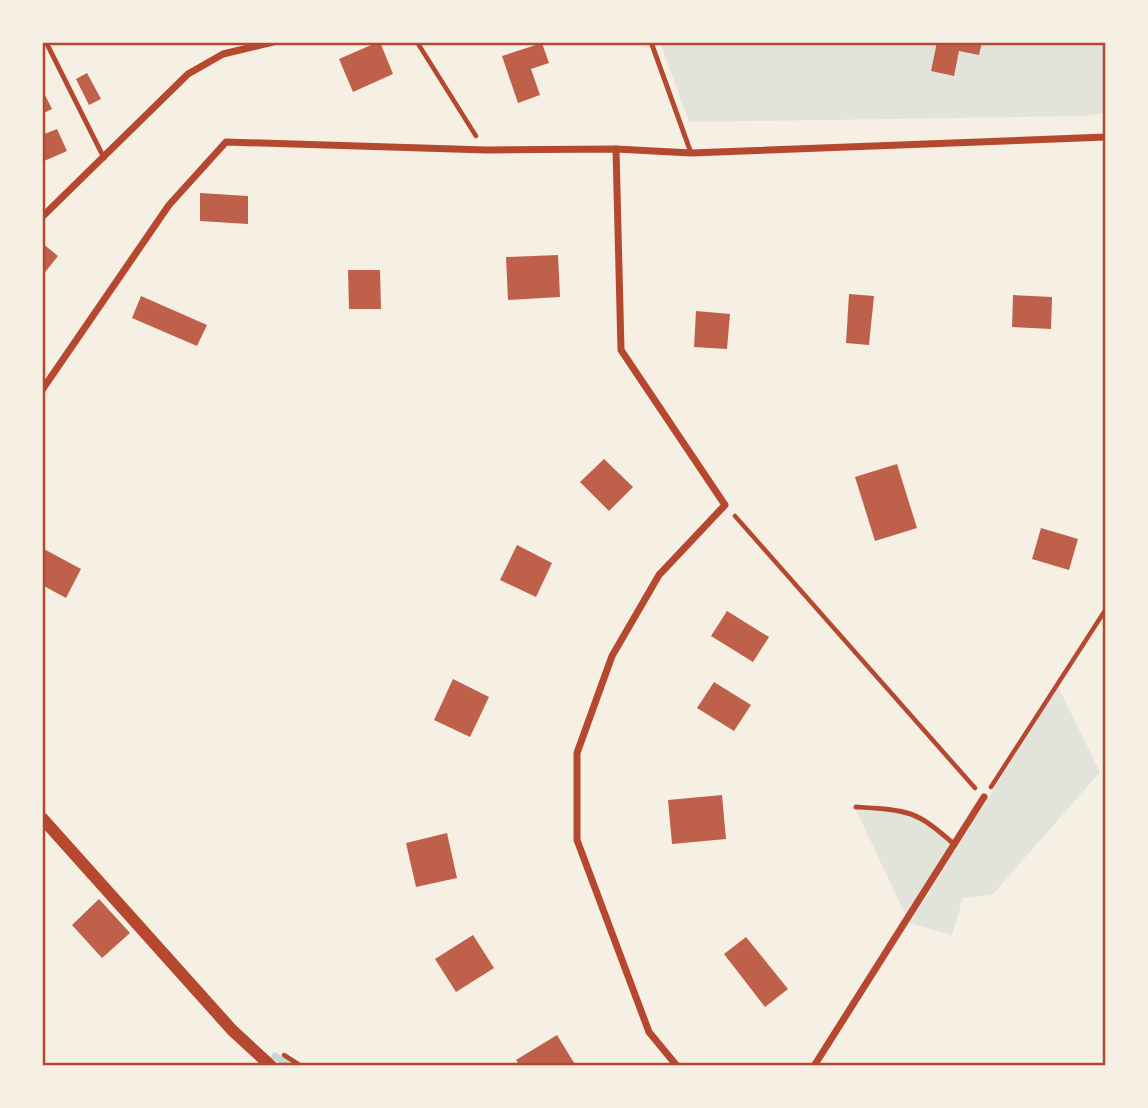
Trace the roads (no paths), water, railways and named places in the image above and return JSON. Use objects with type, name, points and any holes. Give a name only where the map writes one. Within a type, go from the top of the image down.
[{"type":"street","points":[[42,217],[188,74],[223,54],[273,42]]},
{"type":"street","points":[[42,390],[169,205],[226,142],[486,150],[616,149],[691,153],[1106,137]]},
{"type":"street","points":[[616,149],[621,351],[725,505],[659,575],[612,656],[577,753],[577,840],[649,1032],[677,1066]]},
{"type":"street","points":[[814,1066],[984,797]]},
{"type":"street","points":[[42,818],[232,1030],[271,1066]]},
{"type":"lane","points":[[46,42],[104,158]]},
{"type":"lane","points":[[651,42],[691,153]]},
{"type":"lane","points":[[856,807],[902,810],[930,822],[955,845]]},
{"type":"waterway","points":[[275,1056],[292,1066]]}]
